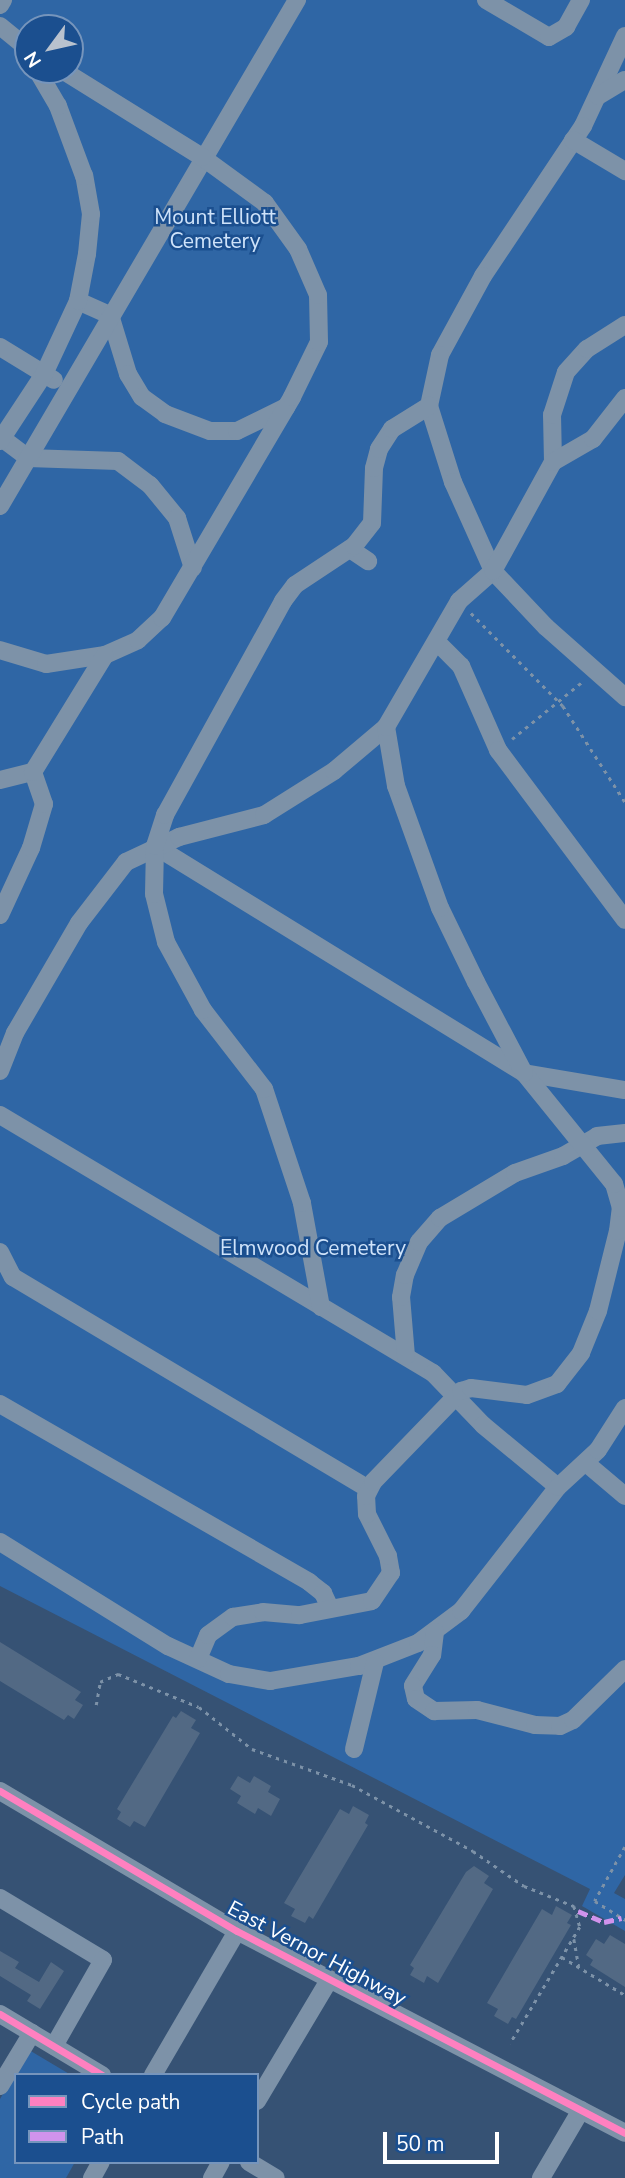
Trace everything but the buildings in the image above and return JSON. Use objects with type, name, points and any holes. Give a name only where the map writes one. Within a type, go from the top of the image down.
[{"type":"street","points":[[0,5],[3,0]]},
{"type":"street","points":[[0,506],[202,157],[297,0]]},
{"type":"street","points":[[486,0],[550,37],[566,27],[581,0]]},
{"type":"street","points":[[0,26],[14,39]]},
{"type":"street","points":[[625,36],[598,96],[573,140],[483,276],[440,355],[429,406],[453,482],[493,571],[625,697]]},
{"type":"street","points":[[598,96],[625,80]]},
{"type":"street","points":[[45,84],[58,106],[84,176],[91,214],[78,301],[44,374],[1,440],[28,458],[118,461],[150,485],[177,518],[192,568]]},
{"type":"street","points":[[0,650],[46,664],[105,655],[138,640],[162,618],[286,407],[319,342],[318,295],[298,249],[265,203],[202,157],[84,84]]},
{"type":"street","points":[[573,140],[625,171]]},
{"type":"street","points":[[78,301],[110,314]]},
{"type":"street","points":[[110,314],[128,374],[142,397],[165,414],[210,431],[237,431],[286,407]]},
{"type":"street","points":[[0,1071],[15,1032],[79,923],[121,867],[155,846],[264,815],[334,771],[386,727],[459,601],[493,571],[553,462],[552,415],[566,372],[587,349],[625,325]]},
{"type":"street","points":[[0,347],[67,387]]},
{"type":"street","points":[[553,462],[593,439],[625,400]]},
{"type":"street","points":[[321,1307],[302,1203],[267,1097],[250,1066],[203,1010],[166,942],[154,894],[155,846],[165,815],[283,601],[295,585],[350,549],[372,523],[374,468],[379,449],[392,429],[429,406]]},
{"type":"street","points":[[350,549],[368,561]]},
{"type":"street","points":[[436,642],[461,666],[498,750],[625,920]]},
{"type":"street","points":[[0,780],[33,772],[105,655]]},
{"type":"street","points":[[198,1659],[208,1635],[233,1616],[300,1615],[372,1601],[390,1578],[388,1556],[367,1514],[369,1489],[455,1397],[471,1388],[517,1396],[538,1394],[565,1377],[581,1353],[607,1284],[621,1208],[614,1184],[524,1073],[440,908],[396,786],[386,727]]},
{"type":"street","points":[[0,915],[31,848],[44,804],[33,772]]},
{"type":"street","points":[[155,846],[524,1073],[625,1090]]},
{"type":"street","points":[[0,1115],[433,1373],[455,1397],[558,1487]]},
{"type":"street","points":[[407,1356],[402,1286],[408,1262],[429,1229],[462,1201],[583,1143],[625,1133]]},
{"type":"street","points":[[0,1252],[7,1282],[369,1489]]},
{"type":"street","points":[[0,1404],[309,1582],[323,1593],[330,1608]]},
{"type":"street","points":[[0,1542],[168,1646],[229,1674],[261,1681],[375,1662],[435,1632],[474,1598],[558,1487],[586,1463],[625,1408]]},
{"type":"street","points":[[586,1463],[625,1496]]},
{"type":"street","points":[[435,1632],[432,1655],[413,1686],[416,1699],[434,1711],[477,1710],[535,1725],[560,1726],[573,1720],[625,1670]]},
{"type":"street","points":[[355,1749],[375,1662]]},
{"type":"street","name":"East Vernor Highway","points":[[0,1791],[237,1931],[625,2133]]},
{"type":"street","points":[[0,1898],[103,1960],[54,2046]]},
{"type":"street","points":[[154,2073],[237,1931]]},
{"type":"street","points":[[259,2098],[329,1980]]},
{"type":"street","points":[[0,2014],[99,2073]]},
{"type":"street","points":[[0,2086],[32,2032]]},
{"type":"street","points":[[541,2178],[581,2110]]},
{"type":"street","points":[[252,2164],[276,2178]]},
{"type":"path","points":[[459,601],[561,704],[625,802]]},
{"type":"path","points":[[498,750],[561,704],[595,669]]},
{"type":"path","points":[[96,1704],[100,1682],[118,1674],[199,1707],[253,1749],[352,1785],[473,1851],[524,1886],[567,1901],[581,1919],[574,1937],[510,2044]]},
{"type":"path","points":[[625,1847],[595,1901],[625,1920]]},
{"type":"path","points":[[574,1937],[579,1967]]},
{"type":"path","points":[[562,1958],[625,1995]]},
{"type":"green space","name":"Elmwood Cemetery","points":[[0,0],[625,0],[625,1875],[614,1893],[625,1899],[625,1931],[582,1906],[590,1889],[0,1586]]},
{"type":"green space","points":[[29,2050],[68,2073],[15,2073]]},
{"type":"green space","points":[[14,2075],[14,2164],[74,2164],[66,2178],[0,2178],[0,2099]]},
{"type":"marked path","points":[[578,1911],[604,1922],[622,1918]]},
{"type":"cycle path","points":[[0,1791],[237,1931],[625,2133]]},
{"type":"cycle path","points":[[0,2014],[99,2073]]},
{"type":"park label","name":"Mount Elliott Cemetery","points":[[215,229]]}]
